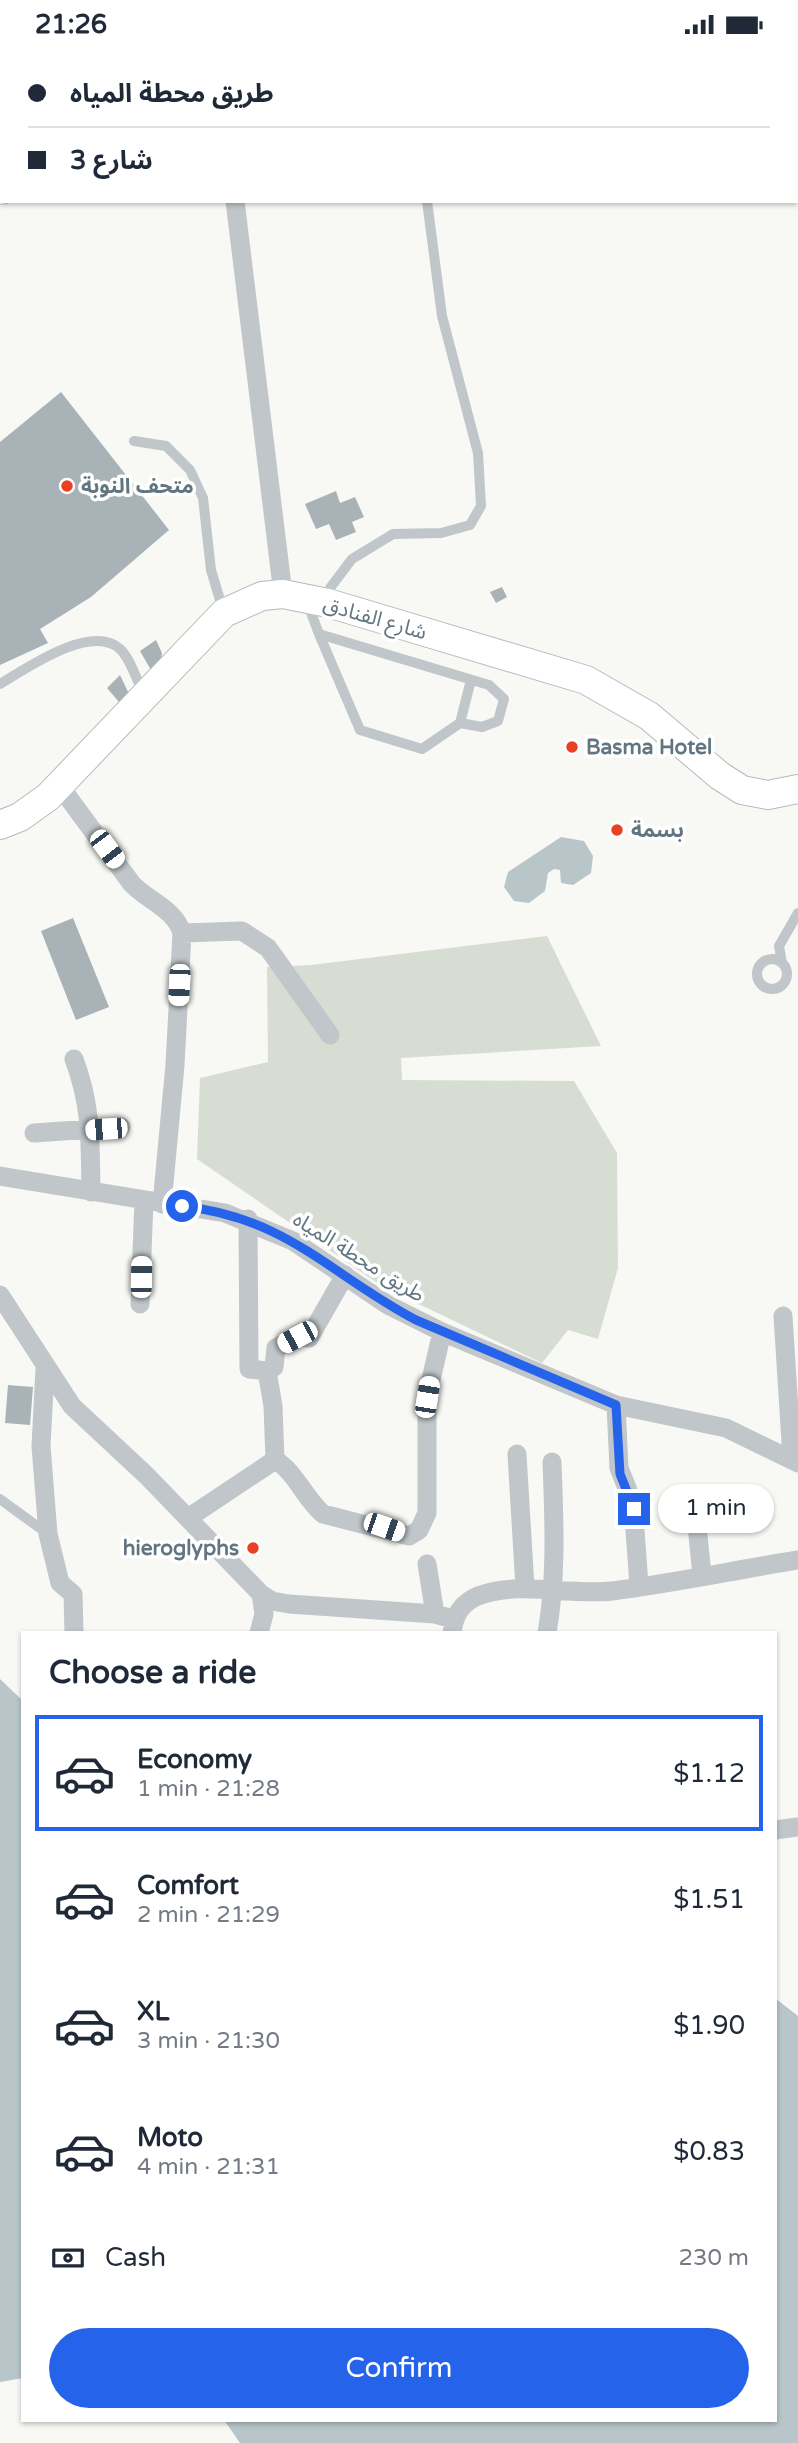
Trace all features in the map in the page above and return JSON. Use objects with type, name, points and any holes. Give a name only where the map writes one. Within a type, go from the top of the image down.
[{"type":"street","points":[[235,203],[306,599]]},
{"type":"street","name":"شارع الفنادق","points":[[0,825],[34,808],[59,785],[224,613],[262,596],[306,599],[586,680],[649,716],[720,776],[742,790],[768,795],[798,789]]},
{"type":"street","points":[[59,785],[132,884],[142,895],[174,916],[182,933],[140,1304]]},
{"type":"street","points":[[182,933],[242,931],[268,948],[330,1035]]},
{"type":"street","points":[[74,1059],[86,1092],[91,1192]]},
{"type":"street","points":[[34,1133],[121,1127]]},
{"type":"street","name":"طريق محطة المياه","points":[[0,1176],[248,1219],[293,1241],[388,1305],[442,1332],[616,1405],[726,1428],[795,1461]]},
{"type":"street","points":[[248,1219],[251,1324],[246,1354],[248,1369],[267,1371],[274,1367],[276,1348],[297,1337],[309,1338],[345,1275]]},
{"type":"street","points":[[0,1295],[45,1369],[72,1406],[188,1518],[261,1594],[272,1601],[289,1604],[447,1622]]},
{"type":"street","points":[[783,1315],[795,1461]]},
{"type":"street","points":[[275,1460],[283,1466],[311,1504],[323,1514],[409,1536],[419,1530],[427,1513],[427,1397],[442,1332]]},
{"type":"street","points":[[45,1369],[41,1446],[48,1534],[60,1583],[73,1594],[74,1631]]},
{"type":"street","points":[[267,1371],[273,1406],[275,1460]]},
{"type":"street","points":[[616,1405],[619,1468],[633,1503],[639,1585]]},
{"type":"street","points":[[517,1454],[524,1588]]},
{"type":"street","points":[[188,1518],[275,1460]]},
{"type":"street","points":[[547,1631],[554,1591],[552,1462]]},
{"type":"street","points":[[696,1516],[702,1575]]},
{"type":"street","points":[[447,1622],[461,1606],[476,1597],[497,1590],[524,1588],[612,1591],[798,1560]]},
{"type":"street","points":[[427,1564],[447,1622]]},
{"type":"street","points":[[260,1631],[264,1614],[261,1594]]},
{"type":"street","points":[[777,1830],[798,1827]]},
{"type":"lane","points":[[427,203],[442,316],[478,453],[481,506],[470,525],[441,533],[393,534],[352,559],[330,587],[306,599],[360,730],[422,750],[460,723],[471,680]]},
{"type":"lane","points":[[134,441],[166,446],[190,470],[202,498],[211,570],[224,613]]},
{"type":"lane","points":[[319,634],[489,685],[504,699],[498,721],[482,727],[460,723]]},
{"type":"lane","points":[[0,684],[52,654],[86,641],[108,641],[122,650],[145,696]]},
{"type":"lane","points":[[782,963],[779,946],[798,913]]},
{"type":"lane","points":[[0,1499],[48,1534]]},
{"type":"shaded area","points":[[561,837],[584,841],[593,856],[591,873],[573,885],[561,883],[560,870],[554,869],[548,873],[545,891],[529,903],[514,901],[504,887],[508,872]]},
{"type":"shaded area","points":[[547,936],[601,1046],[401,1058],[402,1080],[574,1081],[617,1153],[618,1268],[598,1339],[568,1330],[542,1363],[383,1287],[197,1159],[200,1078],[268,1062],[267,967],[311,965]]},
{"type":"shaded area","points":[[0,1679],[21,1699],[21,2378],[0,2382]]},
{"type":"shaded area","points":[[777,2000],[798,2016],[798,2443],[240,2443],[225,2422],[777,2422]]},
{"type":"building","name":"متحف النوبة","points":[[61,392],[169,530],[91,597],[40,629],[48,643],[0,665],[0,442]]},
{"type":"building","points":[[336,491],[340,503],[355,497],[364,517],[352,522],[356,532],[336,540],[329,524],[316,529],[305,504]]},
{"type":"building","points":[[502,587],[507,597],[496,603],[490,592]]},
{"type":"building","points":[[156,640],[162,653],[161,660],[151,670],[140,651]]},
{"type":"building","points":[[120,675],[129,694],[119,702],[107,688]]},
{"type":"building","points":[[73,918],[109,1007],[76,1020],[41,931]]},
{"type":"building","points":[[8,1385],[33,1387],[30,1425],[5,1423]]},
{"type":"place","name":"متحف النوبة","points":[[67,486]]},
{"type":"place","name":"Basma Hotel","points":[[572,747]]},
{"type":"place","name":"بسمة","points":[[617,830]]},
{"type":"place","name":"hieroglyphs","points":[[253,1548]]},
{"type":"route","points":[[182,1206],[248,1219],[317,1255],[388,1305],[416,1320],[616,1405],[620,1474],[632,1497],[634,1509]]}]
